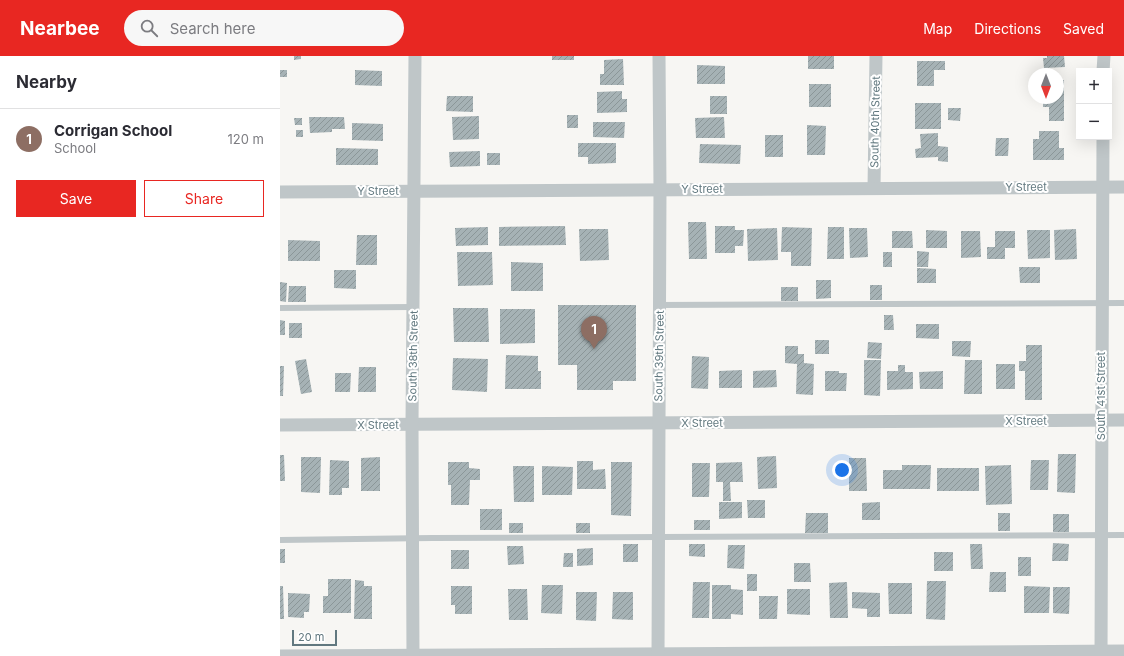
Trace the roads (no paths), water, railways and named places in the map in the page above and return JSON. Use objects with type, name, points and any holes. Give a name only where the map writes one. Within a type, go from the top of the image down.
[{"type":"street","name":"South 38th Street","points":[[413,655],[412,424],[415,56]]},
{"type":"street","name":"South 39th Street","points":[[658,655],[660,189],[659,56]]},
{"type":"street","name":"South 40th Street","points":[[874,188],[876,56]]},
{"type":"street","points":[[1104,56],[1104,68]]},
{"type":"street","name":"South 41st Street","points":[[1100,654],[1103,140]]},
{"type":"street","name":"Y Street","points":[[280,192],[1124,187]]},
{"type":"street","name":"X Street","points":[[280,425],[1124,420]]},
{"type":"street","points":[[280,656],[1100,654],[1124,651]]},
{"type":"lane","points":[[659,304],[1124,302]]},
{"type":"lane","points":[[280,308],[413,306]]},
{"type":"lane","points":[[280,540],[413,538],[1124,535]]},
{"type":"place","name":"Corrigan School","points":[[594,349]]}]
